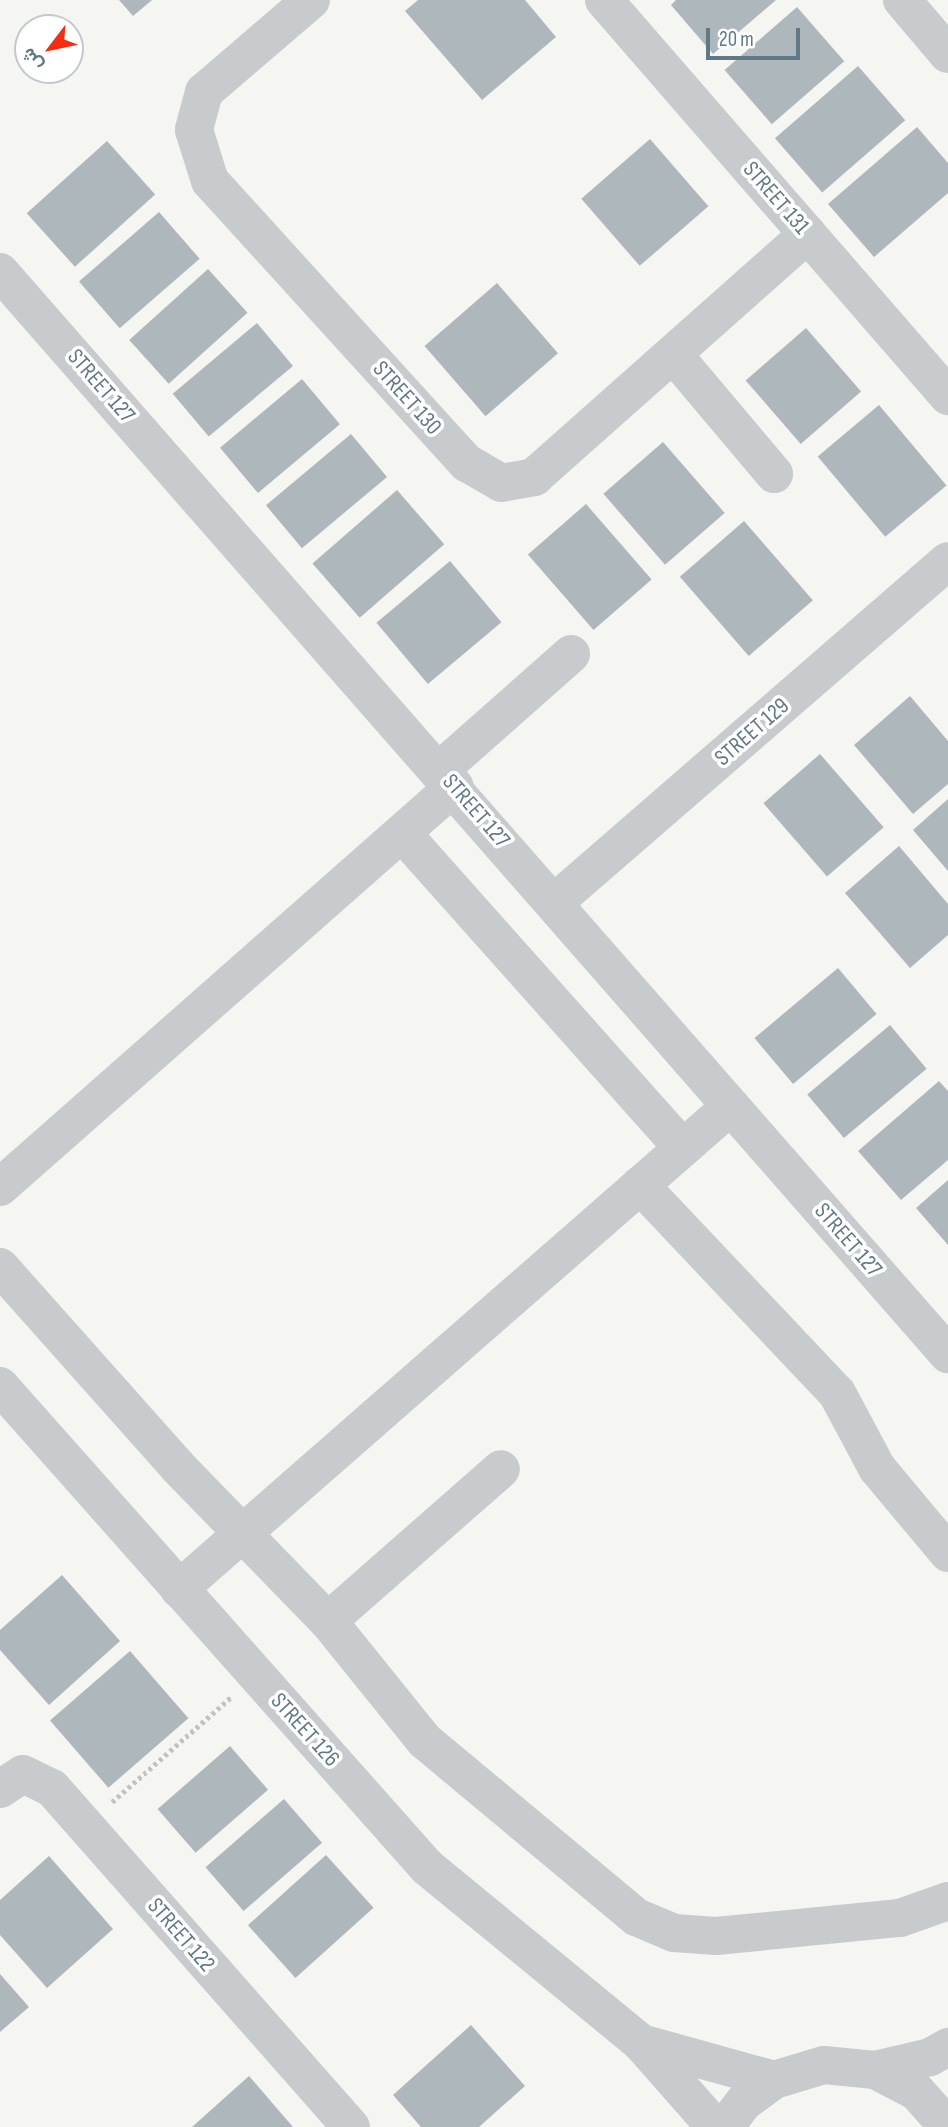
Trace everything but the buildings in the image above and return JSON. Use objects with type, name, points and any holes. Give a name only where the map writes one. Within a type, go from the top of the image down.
[{"type":"street","name":"STREET 130","points":[[311,0],[204,92],[194,130],[210,181],[467,463],[501,483],[534,477],[808,234]]},
{"type":"street","name":"STREET 131","points":[[604,0],[948,396]]},
{"type":"street","points":[[902,0],[948,54]]},
{"type":"street","name":"STREET 127","points":[[0,272],[448,778],[948,1354]]},
{"type":"street","points":[[673,354],[774,474]]},
{"type":"street","name":"STREET 129","points":[[555,902],[948,561]]},
{"type":"street","points":[[0,1187],[402,833],[448,778],[571,654]]},
{"type":"street","points":[[402,833],[683,1148]]},
{"type":"street","points":[[180,1589],[731,1106]]},
{"type":"street","points":[[640,1185],[837,1393],[877,1468],[948,1553]]},
{"type":"street","points":[[0,1267],[242,1535],[328,1621],[425,1741],[453,1768],[619,1905],[654,1926],[674,1933],[716,1937],[901,1918],[948,1901]]},
{"type":"street","name":"STREET 126","points":[[0,1386],[427,1867],[641,2043],[715,2127]]},
{"type":"street","points":[[328,1621],[501,1469]]},
{"type":"street","name":"STREET 122","points":[[0,1789],[23,1774],[52,1788],[351,2127]]},
{"type":"street","name":"STREET 126","points":[[641,2043],[774,2080]]},
{"type":"street","points":[[725,2127],[744,2102],[774,2080],[824,2065],[875,2070],[930,2057],[948,2047]]},
{"type":"street","points":[[875,2070],[917,2092],[948,2127]]},
{"type":"path","points":[[85,1826],[257,1675]]}]
